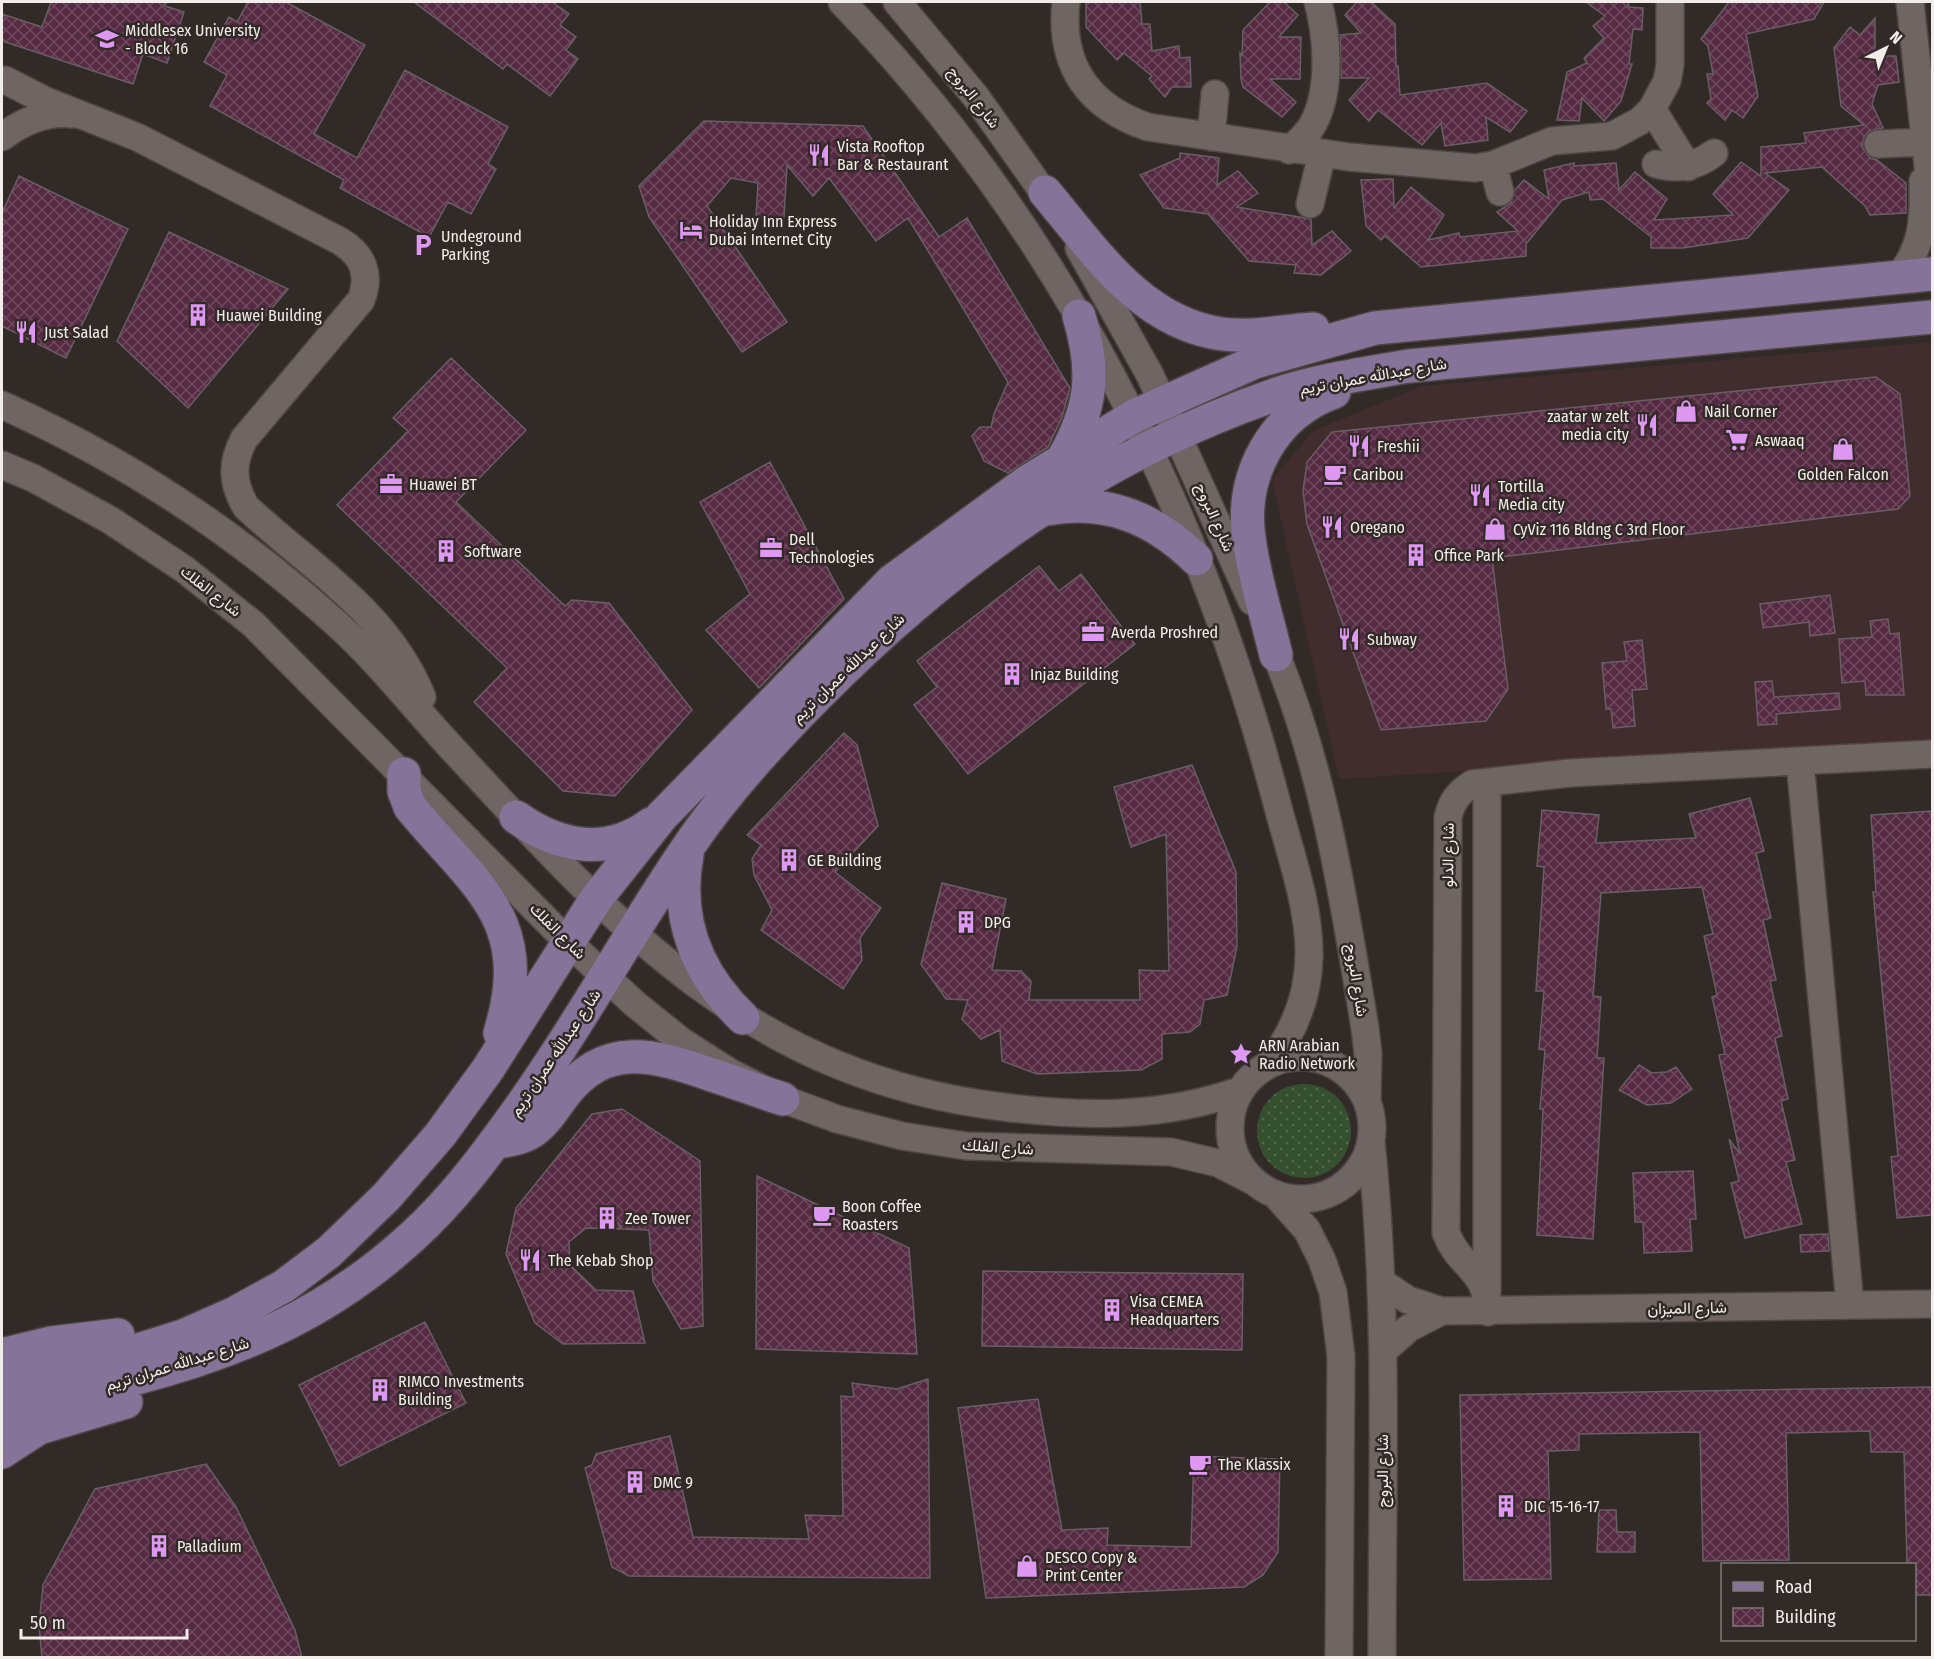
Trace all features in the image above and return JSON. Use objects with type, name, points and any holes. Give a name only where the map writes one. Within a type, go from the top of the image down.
[{"type":"main road","points":[[1045,192],[1132,292],[1161,313],[1192,328],[1251,336],[1310,330],[1375,328]]},
{"type":"main road","name":"شارع عبدالله عمران تريم","points":[[2,1382],[36,1372],[129,1353],[183,1336],[235,1313],[284,1286],[329,1252],[386,1197],[440,1135],[488,1069],[596,899],[662,816],[892,581],[951,536],[1063,459],[1134,416],[1162,401],[1255,362],[1375,328],[1932,274]]},
{"type":"main road","points":[[1063,459],[1078,433],[1087,404],[1090,375],[1088,345],[1079,316]]},
{"type":"main road","name":"شارع عبدالله عمران تريم","points":[[2,1417],[35,1401],[125,1382],[235,1348],[310,1313],[334,1299],[391,1256],[465,1183],[541,1079],[689,846],[758,759],[903,613],[969,559],[1039,510],[1148,447],[1177,433],[1278,394],[1331,380],[1408,366],[1932,317]]},
{"type":"main road","points":[[1276,655],[1249,538],[1248,499],[1258,461],[1274,435],[1320,397],[1408,366]]},
{"type":"main road","points":[[1039,510],[1067,505],[1096,506],[1124,511],[1151,523],[1175,538],[1196,559]]},
{"type":"main road","points":[[404,774],[405,791],[411,807],[482,889],[497,912],[507,938],[512,966],[510,996],[488,1069]]},
{"type":"main road","points":[[516,817],[537,833],[562,842],[586,845],[615,842],[640,832],[662,816]]},
{"type":"main road","points":[[689,846],[684,873],[683,902],[688,930],[696,955],[708,978],[743,1018]]},
{"type":"main road","points":[[495,1142],[512,1141],[529,1135],[543,1125],[564,1095],[581,1077],[602,1064],[626,1057],[652,1056],[668,1059],[783,1100]]},
{"type":"main road","points":[[2,1355],[51,1344],[147,1330],[196,1314],[256,1287],[284,1286]]},
{"type":"main road","points":[[2,1452],[39,1428],[194,1381],[224,1363],[235,1348]]},
{"type":"street","name":"شارع البروج","points":[[842,2],[923,92],[979,164],[1031,239],[1079,316],[1134,416],[1196,559],[1239,674],[1262,749],[1305,913],[1311,950],[1308,988],[1296,1024],[1269,1064]]},
{"type":"street","name":"شارع البروج","points":[[897,2],[976,97],[1045,192],[1075,239],[1162,401],[1276,655],[1307,743],[1327,822],[1367,1044],[1367,1101]]},
{"type":"street","points":[[1066,2],[1065,31],[1071,62],[1094,97],[1110,110],[1148,127],[1289,150],[1475,168],[1493,165],[1551,141],[1612,136],[1640,121],[1652,109],[1667,81],[1670,65],[1670,2]]},
{"type":"street","points":[[1318,2],[1324,47],[1323,99],[1336,141],[1349,157]]},
{"type":"street","points":[[1910,2],[1932,202]]},
{"type":"street","points":[[3,78],[46,101],[137,137],[322,231],[352,249],[361,260],[366,274],[366,288],[361,300],[244,439],[236,455],[233,473],[237,491],[246,507],[342,587],[372,618],[398,653],[419,690],[434,728]]},
{"type":"street","points":[[2,137],[9,124],[12,110],[11,94],[3,78]]},
{"type":"street","points":[[1211,137],[1215,94]]},
{"type":"street","points":[[1289,150],[1305,136],[1316,118],[1323,99]]},
{"type":"street","points":[[1652,109],[1688,167]]},
{"type":"street","points":[[2,137],[25,122],[51,114],[70,113],[92,118]]},
{"type":"street","points":[[1878,144],[1924,143]]},
{"type":"street","points":[[1898,278],[1910,264],[1923,229],[1922,157],[1924,143]]},
{"type":"street","points":[[1656,164],[1666,167],[1688,167],[1713,153]]},
{"type":"street","points":[[1310,204],[1322,154]]},
{"type":"street","points":[[1493,165],[1500,192]]},
{"type":"street","points":[[2,405],[55,429],[110,458],[249,550],[341,627],[389,676],[516,817],[596,899],[687,980],[743,1018],[792,1045],[843,1067],[929,1094],[980,1104],[1031,1111],[1139,1114],[1199,1104],[1239,1092]]},
{"type":"street","name":"شارع الفلك","points":[[2,465],[33,478],[110,520],[210,589],[253,624],[568,942],[635,1004],[681,1041],[731,1073],[783,1100],[837,1119],[902,1136],[966,1146],[1172,1152],[1218,1163],[1265,1188]]},
{"type":"street","name":"شارع الدلو","points":[[1488,1302],[1481,1279],[1455,1252],[1446,1233],[1448,817],[1451,803],[1460,792],[1472,784],[1570,773],[1932,754]]},
{"type":"street","points":[[1800,761],[1850,1305]]},
{"type":"street","points":[[1487,783],[1488,1302]]},
{"type":"street","points":[[1265,1188],[1299,1199],[1324,1195],[1346,1184],[1362,1165],[1371,1142],[1371,1115],[1367,1101],[1355,1082],[1337,1066],[1315,1058],[1292,1057],[1269,1064],[1247,1080],[1239,1092],[1231,1115],[1231,1139],[1239,1162],[1265,1188],[1307,1230],[1322,1260],[1333,1292],[1341,1356],[1339,1658]]},
{"type":"street","name":"شارع البروج","points":[[1371,1142],[1377,1204],[1383,1351],[1382,1658]]},
{"type":"street","name":"شارع الميزان","points":[[1380,1282],[1408,1300],[1442,1311]]},
{"type":"street","name":"شارع الميزان","points":[[1383,1351],[1408,1328],[1442,1311],[1488,1302],[1932,1304]]},
{"type":"shaded area","points":[[1932,342],[1932,742],[1339,779],[1272,480],[1313,431],[1422,386]]},
{"type":"green space","points":[[1304,1084],[1322,1088],[1337,1098],[1347,1113],[1351,1131],[1347,1149],[1337,1164],[1322,1174],[1304,1178],[1286,1174],[1271,1164],[1261,1149],[1257,1131],[1261,1113],[1271,1098],[1286,1088]]},
{"type":"building","name":"Middlesex University - Block 16","points":[[51,2],[167,2],[165,6],[184,12],[167,63],[143,54],[133,84],[2,41],[2,14],[42,27]]},
{"type":"building","points":[[248,2],[286,2],[365,45],[314,134],[357,158],[405,70],[508,127],[488,164],[496,169],[471,214],[448,202],[429,237],[340,188],[344,180],[210,106],[227,75],[204,62],[229,17],[237,22]]},
{"type":"building","points":[[414,2],[552,2],[569,14],[560,25],[576,37],[566,50],[578,59],[550,96],[507,64],[503,69]]},
{"type":"building","points":[[1086,2],[1140,2],[1142,24],[1150,24],[1152,51],[1179,46],[1180,58],[1190,57],[1191,87],[1172,87],[1165,97],[1149,79],[1152,76],[1124,53],[1117,60],[1086,27]]},
{"type":"building","points":[[1270,2],[1284,2],[1298,15],[1279,37],[1301,37],[1300,79],[1270,79],[1296,102],[1282,117],[1243,87],[1241,79],[1240,53],[1242,55],[1243,30]]},
{"type":"building","points":[[1357,2],[1371,2],[1395,24],[1396,66],[1398,66],[1400,95],[1487,83],[1527,111],[1510,132],[1486,117],[1488,140],[1445,146],[1441,123],[1422,145],[1378,110],[1369,121],[1349,100],[1369,78],[1341,78],[1340,35],[1361,33],[1345,15]]},
{"type":"building","points":[[1586,2],[1629,2],[1628,7],[1643,8],[1642,30],[1633,29],[1629,64],[1632,64],[1621,101],[1604,121],[1582,98],[1579,121],[1557,120],[1567,72],[1587,63],[1584,58],[1604,38],[1593,26],[1605,16]]},
{"type":"building","points":[[1729,2],[1824,2],[1814,19],[1746,34],[1758,96],[1743,118],[1732,110],[1725,120],[1707,103],[1711,99],[1707,74],[1713,74],[1708,46],[1701,39]]},
{"type":"building","points":[[1875,18],[1875,56],[1896,56],[1899,82],[1878,85],[1872,104],[1883,128],[1869,131],[1864,137],[1862,147],[1870,158],[1877,160],[1906,183],[1906,213],[1870,215],[1865,206],[1822,167],[1765,173],[1789,190],[1748,238],[1683,248],[1651,248],[1651,237],[1603,199],[1590,200],[1589,192],[1562,200],[1526,244],[1526,256],[1421,267],[1385,236],[1381,240],[1366,226],[1361,180],[1393,179],[1394,208],[1411,187],[1444,215],[1428,240],[1459,233],[1460,237],[1518,231],[1497,212],[1511,203],[1515,190],[1524,180],[1549,199],[1544,170],[1574,163],[1574,166],[1616,163],[1619,190],[1635,172],[1667,199],[1654,220],[1733,215],[1713,194],[1741,162],[1761,176],[1761,147],[1806,143],[1804,133],[1864,125],[1841,106],[1834,48],[1850,27],[1860,35]]},
{"type":"building","name":"Holiday Inn Express Dubai Internet City","points":[[704,121],[863,126],[939,237],[967,218],[1070,388],[1062,417],[1048,447],[1008,473],[984,461],[972,436],[980,427],[991,427],[1008,382],[908,218],[876,241],[829,178],[813,196],[787,165],[784,217],[756,218],[758,183],[731,178],[707,206],[787,322],[742,352],[649,217],[639,186]]},
{"type":"building","points":[[1180,153],[1219,158],[1217,185],[1238,171],[1258,193],[1237,207],[1311,219],[1312,245],[1332,231],[1351,251],[1321,275],[1294,273],[1296,265],[1249,261],[1208,214],[1164,208],[1140,175],[1180,158]]},
{"type":"building","points":[[19,176],[128,229],[66,358],[2,326],[2,213]]},
{"type":"building","name":"Huawei Building","points":[[169,232],[288,289],[188,408],[117,341]]},
{"type":"building","points":[[451,358],[526,430],[456,502],[565,606],[572,600],[609,603],[692,710],[615,796],[563,791],[474,702],[507,668],[337,505],[408,431],[393,418]]},
{"type":"building","name":"Office Park","points":[[1876,377],[1900,394],[1910,496],[1898,509],[1492,558],[1508,689],[1486,721],[1381,730],[1307,524],[1303,491],[1307,462],[1332,432]]},
{"type":"building","name":"Dell Technologies","points":[[770,462],[844,599],[759,688],[706,630],[750,594],[700,502]]},
{"type":"building","name":"Injaz Building","points":[[1039,566],[1059,591],[1081,574],[1135,644],[968,774],[914,705],[937,687],[917,661]]},
{"type":"building","points":[[1830,595],[1835,633],[1810,636],[1809,622],[1763,628],[1760,604]]},
{"type":"building","points":[[1888,619],[1890,634],[1899,633],[1904,695],[1866,695],[1865,681],[1842,683],[1839,639],[1872,637],[1870,621]]},
{"type":"building","points":[[1642,640],[1647,689],[1632,690],[1635,726],[1613,728],[1611,709],[1606,709],[1602,663],[1627,661],[1624,642]]},
{"type":"building","points":[[1772,681],[1774,697],[1839,693],[1840,709],[1776,714],[1777,724],[1758,725],[1755,682]]},
{"type":"building","name":"GE Building","points":[[844,733],[857,745],[878,826],[835,872],[881,908],[860,938],[862,960],[843,989],[761,930],[772,910],[754,875],[752,859],[761,845],[747,835]]},
{"type":"building","name":"DPG","points":[[1192,765],[1236,872],[1237,946],[1227,995],[1204,1000],[1200,1024],[1190,1032],[1162,1034],[1162,1059],[1141,1070],[1037,1074],[1002,1061],[1000,1030],[981,1039],[962,1019],[968,1000],[946,999],[921,964],[942,883],[1006,899],[992,970],[1021,971],[1031,981],[1029,1000],[1140,1000],[1139,970],[1169,971],[1166,834],[1131,847],[1114,787]]},
{"type":"building","points":[[1750,798],[1764,851],[1756,853],[1771,918],[1763,920],[1776,980],[1770,981],[1782,1036],[1775,1038],[1788,1099],[1781,1101],[1795,1160],[1786,1162],[1802,1224],[1745,1238],[1731,1183],[1739,1181],[1729,1139],[1740,1154],[1719,1055],[1725,1054],[1712,997],[1717,995],[1704,936],[1713,934],[1702,887],[1601,893],[1593,996],[1601,997],[1597,1058],[1604,1058],[1593,1239],[1537,1235],[1543,1109],[1540,1109],[1545,1050],[1539,1049],[1544,991],[1536,991],[1544,867],[1537,866],[1542,810],[1599,815],[1596,843],[1696,838],[1689,814]]},
{"type":"building","points":[[1932,811],[1932,1215],[1897,1218],[1891,1157],[1898,1156],[1873,892],[1876,892],[1871,815]]},
{"type":"building","points":[[1639,1065],[1652,1073],[1667,1072],[1676,1067],[1692,1089],[1671,1103],[1647,1105],[1619,1090]]},
{"type":"building","name":"Zee Tower","points":[[622,1109],[700,1161],[703,1326],[681,1329],[653,1281],[649,1230],[622,1229],[618,1222],[620,1229],[586,1228],[569,1242],[570,1265],[596,1290],[633,1291],[645,1343],[563,1344],[535,1323],[506,1254],[516,1208],[592,1114]]},
{"type":"building","points":[[1693,1171],[1696,1219],[1690,1219],[1692,1251],[1644,1253],[1643,1222],[1635,1222],[1633,1173]]},
{"type":"building","points":[[757,1176],[909,1248],[917,1354],[756,1349]]},
{"type":"building","points":[[1828,1234],[1829,1251],[1801,1252],[1800,1235]]},
{"type":"building","name":"Visa CEMEA Headquarters","points":[[983,1271],[1243,1274],[1242,1350],[982,1346]]},
{"type":"building","name":"RIMCO Investments Building","points":[[425,1322],[466,1403],[340,1466],[299,1385]]},
{"type":"building","name":"DMC 9","points":[[928,1379],[930,1578],[629,1576],[612,1567],[585,1468],[592,1465],[596,1454],[670,1436],[693,1537],[809,1539],[805,1515],[843,1516],[841,1396],[854,1397],[852,1383],[897,1389]]},
{"type":"building","name":"DIC 15-16-17","points":[[1932,1387],[1932,1595],[1916,1595],[1916,1563],[1907,1563],[1904,1452],[1871,1452],[1870,1431],[1786,1433],[1789,1560],[1703,1561],[1700,1432],[1579,1434],[1579,1450],[1548,1451],[1551,1579],[1464,1580],[1460,1395]]},
{"type":"building","points":[[1038,1399],[1062,1530],[1108,1528],[1107,1545],[1191,1547],[1194,1456],[1280,1459],[1278,1552],[1263,1575],[1244,1587],[986,1598],[958,1408]]},
{"type":"building","name":"Palladium","points":[[206,1464],[236,1507],[295,1630],[302,1658],[42,1658],[39,1625],[43,1585],[95,1489]]},
{"type":"building","points":[[1599,1510],[1616,1510],[1617,1532],[1635,1532],[1635,1552],[1597,1552]]},
{"type":"place","name":"Middlesex University - Block 16","points":[[107,39]]},
{"type":"place","name":"Vista Rooftop Bar & Restaurant","points":[[819,155]]},
{"type":"place","name":"Holiday Inn Express Dubai Internet City","points":[[691,230]]},
{"type":"place","name":"Undeground Parking","points":[[423,245]]},
{"type":"place","name":"Huawei Building","points":[[198,315]]},
{"type":"place","name":"Just Salad","points":[[26,332]]},
{"type":"place","name":"Nail Corner","points":[[1686,411]]},
{"type":"place","name":"zaatar w zelt media city","points":[[1647,425]]},
{"type":"place","name":"Aswaaq","points":[[1737,440]]},
{"type":"place","name":"Freshii","points":[[1359,446]]},
{"type":"place","name":"Golden Falcon","points":[[1843,449]]},
{"type":"place","name":"Caribou","points":[[1335,474]]},
{"type":"place","name":"Huawei BT","points":[[391,484]]},
{"type":"place","name":"Tortilla Media city","points":[[1480,495]]},
{"type":"place","name":"Oregano","points":[[1332,527]]},
{"type":"place","name":"CyViz 116 Bldng C 3rd Floor","points":[[1495,529]]},
{"type":"place","name":"Dell Technologies","points":[[771,548]]},
{"type":"place","name":"Software","points":[[446,551]]},
{"type":"place","name":"Office Park","points":[[1416,555]]},
{"type":"place","name":"Averda Proshred","points":[[1093,632]]},
{"type":"place","name":"Subway","points":[[1349,639]]},
{"type":"place","name":"Injaz Building","points":[[1012,674]]},
{"type":"place","name":"GE Building","points":[[789,860]]},
{"type":"place","name":"DPG","points":[[966,922]]},
{"type":"place","name":"ARN Arabian Radio Network","points":[[1241,1054]]},
{"type":"place","name":"Boon Coffee Roasters","points":[[824,1215]]},
{"type":"place","name":"Zee Tower","points":[[607,1218]]},
{"type":"place","name":"The Kebab Shop","points":[[530,1260]]},
{"type":"place","name":"Visa CEMEA Headquarters","points":[[1112,1310]]},
{"type":"place","name":"RIMCO Investments Building","points":[[380,1390]]},
{"type":"place","name":"The Klassix","points":[[1200,1464]]},
{"type":"place","name":"DMC 9","points":[[635,1482]]},
{"type":"place","name":"DIC 15-16-17","points":[[1506,1506]]},
{"type":"place","name":"Palladium","points":[[159,1546]]},
{"type":"place","name":"DESCO Copy & Print Center","points":[[1027,1566]]}]
